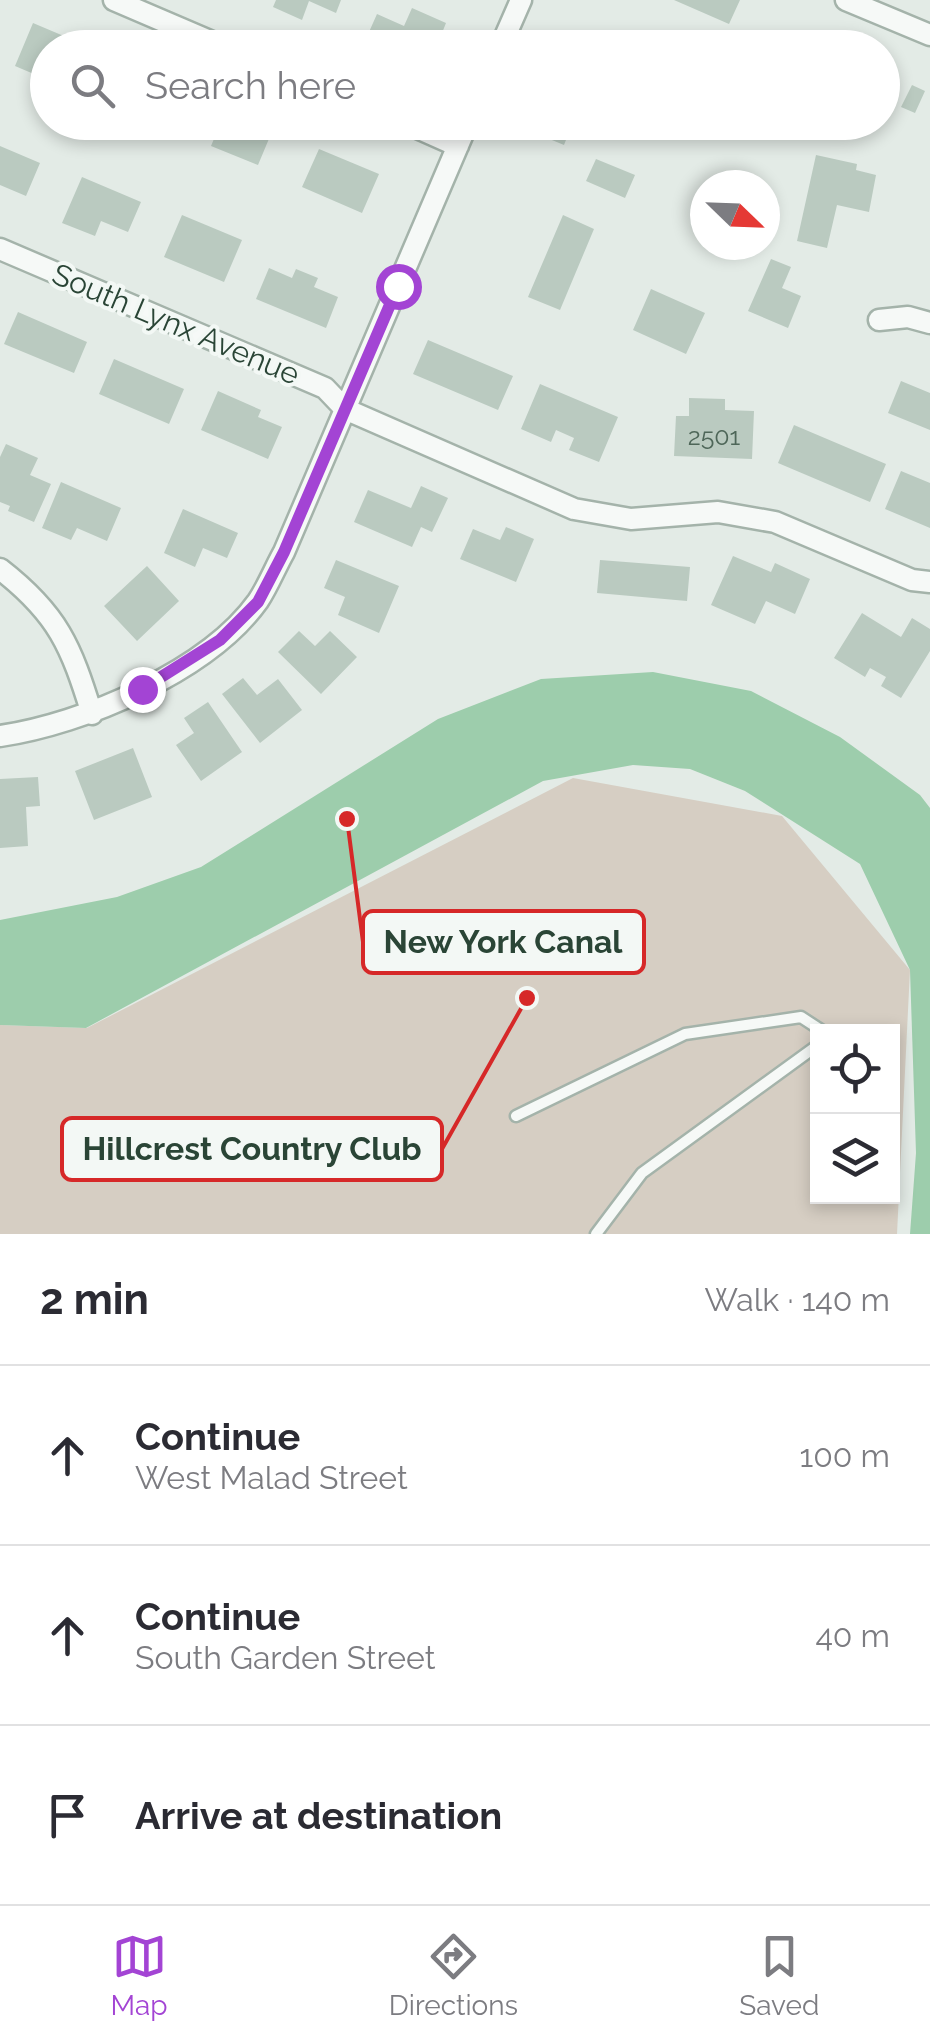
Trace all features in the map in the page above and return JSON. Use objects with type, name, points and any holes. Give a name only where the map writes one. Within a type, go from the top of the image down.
[{"type":"street","points":[[114,0],[184,30]]},
{"type":"street","points":[[508,30],[521,0]]},
{"type":"street","points":[[846,0],[930,36]]},
{"type":"street","points":[[444,140],[458,146]]},
{"type":"street","points":[[0,736],[92,714],[220,640],[258,602],[460,140]]},
{"type":"street","name":"South Lynx Avenue","points":[[0,249],[325,388],[345,409],[574,509],[632,519],[718,512],[775,522],[912,580],[930,582]]},
{"type":"street","points":[[878,320],[908,317],[930,324]]},
{"type":"street","points":[[0,569],[36,598],[70,645],[92,714]]},
{"type":"lane","points":[[516,1116],[686,1034],[801,1017],[812,1024]]},
{"type":"lane","points":[[596,1234],[642,1173],[810,1050]]},
{"type":"shaded area","points":[[653,672],[751,691],[840,737],[920,795],[930,808],[930,1234],[910,1234],[916,1153],[910,970],[860,864],[745,791],[690,769],[633,765],[543,781],[86,1028],[0,1025],[0,920],[117,897],[201,867],[438,719],[541,679]]},
{"type":"shaded area","points":[[573,778],[782,816],[910,970],[900,1173],[900,1024],[810,1024],[810,1204],[898,1204],[897,1234],[0,1234],[0,1025],[87,1028]]},
{"type":"building","points":[[276,0],[341,0],[336,13],[309,1],[302,20],[273,7]]},
{"type":"building","points":[[674,0],[740,0],[729,24]]},
{"type":"building","points":[[412,8],[446,23],[443,30],[370,30],[377,14],[404,26]]},
{"type":"building","points":[[33,23],[50,30],[30,30]]},
{"type":"building","points":[[30,30],[30,72],[15,66]]},
{"type":"building","points":[[912,85],[925,91],[915,113],[901,107]]},
{"type":"building","points":[[214,140],[268,140],[258,165],[211,146]]},
{"type":"building","points":[[0,146],[40,163],[26,196],[0,185]]},
{"type":"building","points":[[319,149],[379,174],[362,213],[302,187]]},
{"type":"building","points":[[816,155],[857,164],[856,170],[876,175],[869,212],[837,205],[827,248],[797,241]]},
{"type":"building","points":[[596,159],[635,175],[625,198],[586,181]]},
{"type":"building","points":[[82,177],[141,202],[128,232],[101,221],[95,236],[62,223]]},
{"type":"building","points":[[182,215],[242,240],[224,282],[164,257]]},
{"type":"building","points":[[563,215],[594,229],[560,310],[528,297]]},
{"type":"building","points":[[771,260],[791,267],[782,288],[801,296],[788,328],[748,311]]},
{"type":"building","points":[[269,268],[292,278],[296,269],[318,278],[314,287],[338,297],[326,328],[256,299]]},
{"type":"building","points":[[651,289],[705,313],[686,354],[633,330]]},
{"type":"building","points":[[18,312],[87,342],[74,373],[4,344]]},
{"type":"building","points":[[428,340],[513,376],[498,410],[413,374]]},
{"type":"building","points":[[114,359],[184,389],[169,424],[99,394]]},
{"type":"building","points":[[901,381],[930,393],[930,430],[888,413]]},
{"type":"building","points":[[540,384],[618,417],[599,462],[569,450],[574,438],[556,430],[551,442],[521,429]]},
{"type":"building","points":[[218,391],[261,410],[258,417],[282,427],[268,459],[201,430]]},
{"type":"building","points":[[689,398],[725,399],[725,410],[754,411],[752,459],[674,456],[676,416],[689,416]]},
{"type":"building","points":[[794,425],[886,464],[870,502],[778,463]]},
{"type":"building","points":[[6,444],[38,458],[30,475],[51,484],[34,522],[8,511],[10,506],[0,502],[0,457]]},
{"type":"building","points":[[901,471],[930,483],[930,528],[885,509]]},
{"type":"building","points":[[61,482],[121,508],[107,541],[77,528],[71,540],[42,528]]},
{"type":"building","points":[[421,486],[448,498],[432,532],[421,527],[412,547],[354,522],[368,490],[411,508]]},
{"type":"building","points":[[183,509],[238,533],[227,558],[203,548],[195,567],[164,553]]},
{"type":"building","points":[[506,527],[534,539],[516,582],[460,559],[473,529],[500,540]]},
{"type":"building","points":[[733,556],[771,572],[775,563],[810,579],[795,614],[766,601],[755,624],[711,605]]},
{"type":"building","points":[[336,560],[399,586],[379,633],[338,615],[345,597],[324,588]]},
{"type":"building","points":[[600,560],[690,567],[687,601],[597,593]]},
{"type":"building","points":[[147,566],[179,601],[137,641],[104,606]]},
{"type":"building","points":[[862,613],[901,637],[912,618],[930,629],[930,651],[901,698],[881,686],[886,677],[870,668],[865,677],[834,658]]},
{"type":"building","points":[[299,631],[315,646],[330,631],[357,657],[321,694],[278,652]]},
{"type":"building","points":[[243,678],[257,695],[278,679],[302,710],[260,743],[222,694]]},
{"type":"building","points":[[208,702],[242,752],[201,781],[176,745],[194,733],[184,718]]},
{"type":"building","points":[[133,748],[152,797],[94,820],[75,771]]},
{"type":"building","points":[[38,777],[40,806],[26,807],[28,846],[0,848],[0,779]]},
{"type":"place","name":"New York Canal","points":[[347,819]]},
{"type":"place","name":"Hillcrest Country Club","points":[[527,998]]},
{"type":"route","points":[[142,689],[220,640],[258,602],[284,552],[398,286]]}]
